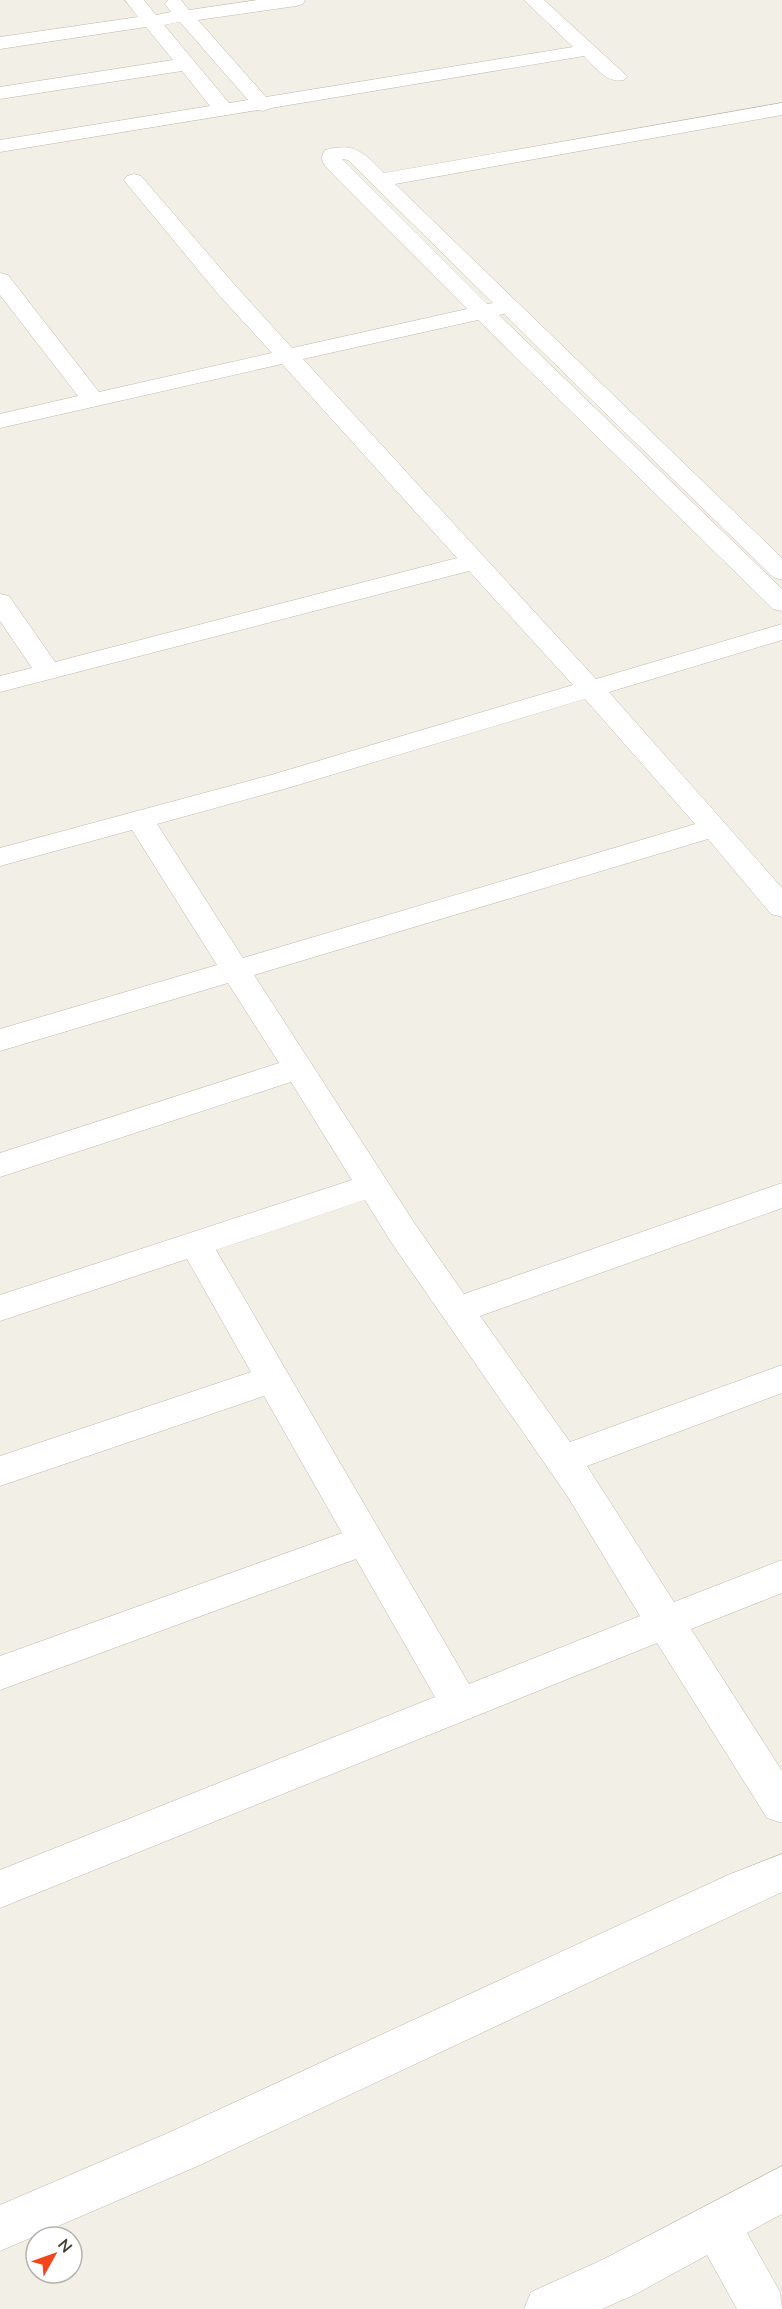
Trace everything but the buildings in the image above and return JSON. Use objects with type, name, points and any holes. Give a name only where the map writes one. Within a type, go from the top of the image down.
[{"type":"street","points":[[134,0],[224,110]]},
{"type":"street","points":[[171,0],[263,105]]},
{"type":"street","points":[[0,43],[296,0]]},
{"type":"street","points":[[533,0],[617,76]]},
{"type":"street","points":[[0,146],[263,105],[588,50]]},
{"type":"street","points":[[0,93],[187,64]]},
{"type":"street","points":[[380,180],[782,109]]},
{"type":"street","points":[[782,572],[507,306],[356,156],[342,152],[332,154],[332,162],[482,312],[782,603]]},
{"type":"street","points":[[134,180],[226,289],[715,828],[782,907]]},
{"type":"street","points":[[0,280],[93,400]]},
{"type":"street","points":[[0,421],[507,306]]},
{"type":"street","points":[[0,313],[23,308]]},
{"type":"street","points":[[0,684],[472,562]]},
{"type":"street","points":[[0,602],[48,671]]},
{"type":"street","points":[[596,696],[782,632]]},
{"type":"street","points":[[0,874],[143,825],[596,696],[782,650]]},
{"type":"street","points":[[0,857],[143,825]]},
{"type":"street","points":[[143,825],[373,1185],[561,1460],[782,1805]]},
{"type":"street","points":[[0,1040],[715,828]]},
{"type":"street","points":[[0,1165],[300,1068]]},
{"type":"street","points":[[0,1308],[373,1185]]},
{"type":"street","points":[[457,1310],[782,1195]]},
{"type":"street","points":[[195,1244],[460,1705]]},
{"type":"street","points":[[0,1471],[272,1379]]},
{"type":"street","points":[[561,1460],[782,1380]]},
{"type":"street","points":[[0,1673],[365,1540]]},
{"type":"street","points":[[0,1889],[782,1576]]},
{"type":"street","points":[[0,2228],[184,2149],[732,1893],[782,1873]]},
{"type":"street","points":[[548,2309],[619,2277],[782,2188]]},
{"type":"street","points":[[716,2224],[763,2309]]}]
